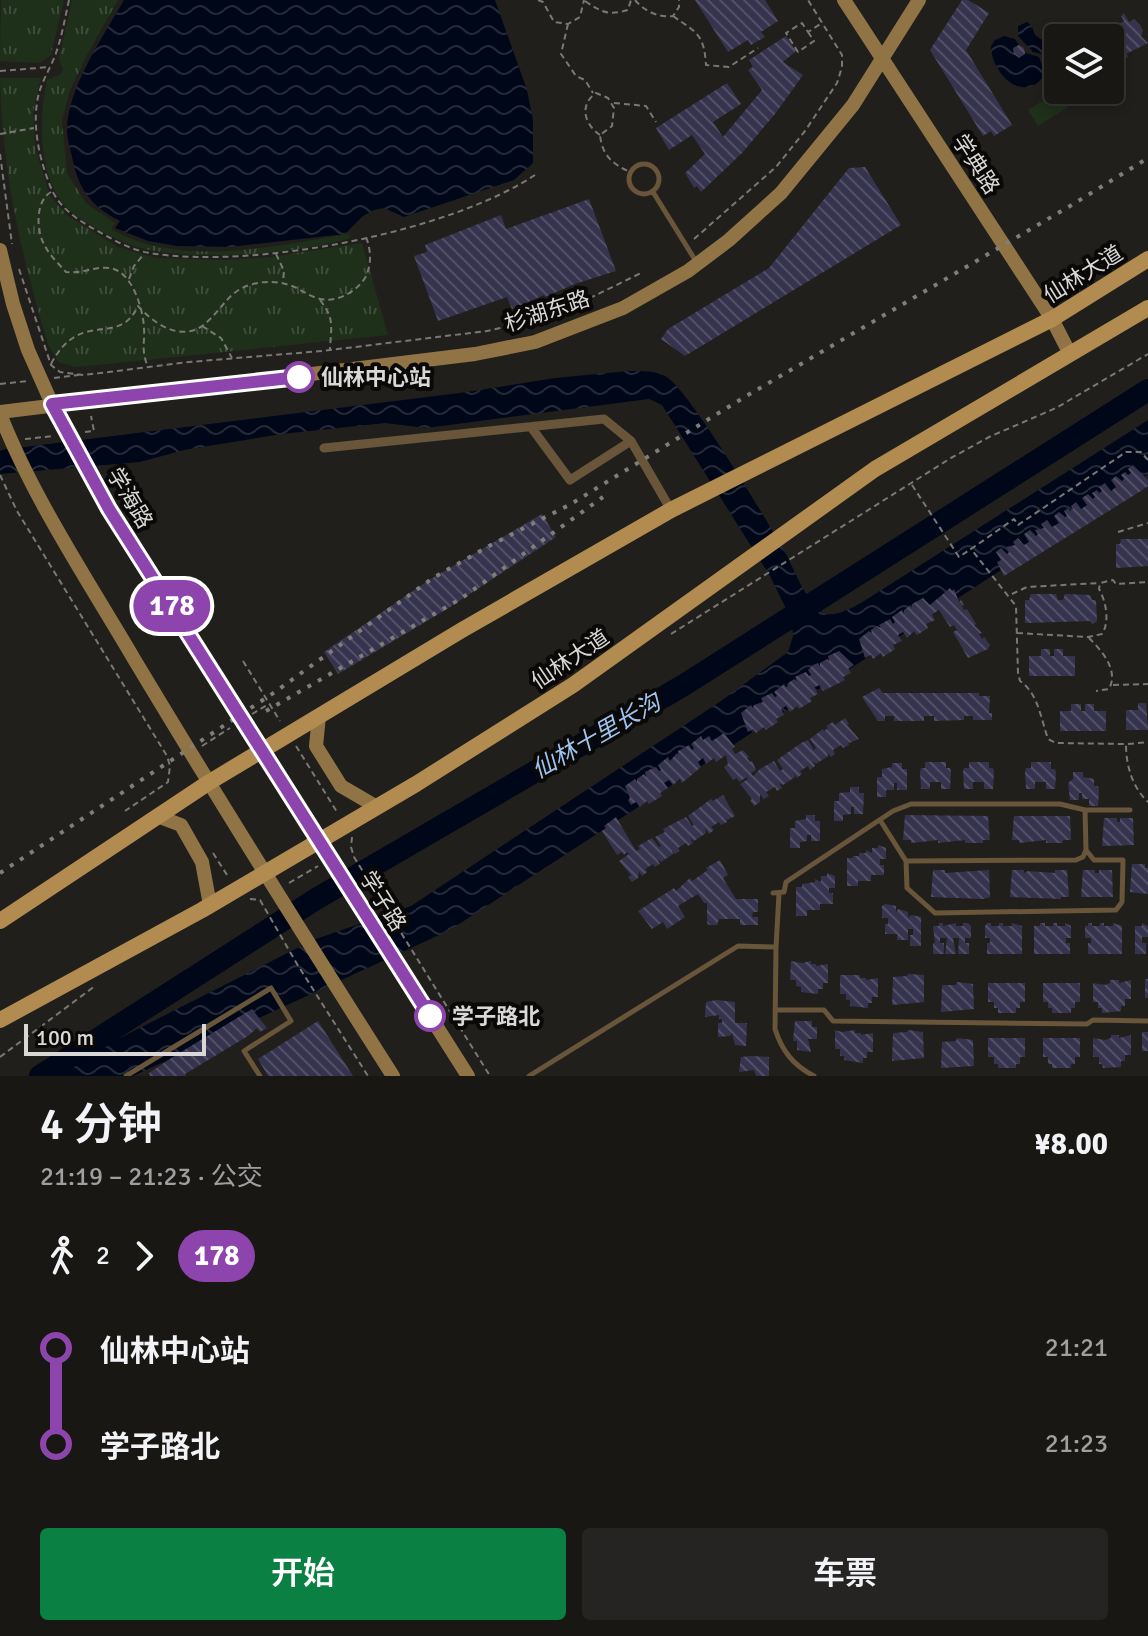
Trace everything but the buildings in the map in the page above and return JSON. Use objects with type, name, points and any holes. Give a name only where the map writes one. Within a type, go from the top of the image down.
[{"type":"main road","name":"学典路","points":[[844,0],[1052,319],[1070,354]]},
{"type":"main road","name":"杉湖东路","points":[[0,413],[52,404],[313,376],[475,354],[535,342],[623,308],[698,264],[781,193],[853,105],[919,0]]},
{"type":"main road","name":"学海路","points":[[6,246],[20,327],[52,404],[109,509],[261,750]]},
{"type":"main road","name":"仙林大道","points":[[0,921],[208,783],[462,630],[671,510],[1052,319],[1148,259]]},
{"type":"main road","name":"仙林大道","points":[[0,1020],[210,905],[377,807],[573,685],[875,469],[1148,308]]},
{"type":"main road","points":[[0,413],[11,441],[64,541],[208,783],[393,1076]]},
{"type":"main road","points":[[319,716],[316,746],[341,786],[377,807]]},
{"type":"main road","name":"学子路","points":[[261,750],[468,1076]]},
{"type":"main road","points":[[157,816],[181,825],[202,862],[210,905]]},
{"type":"street","points":[[324,448],[604,419],[631,441],[671,510]]},
{"type":"street","points":[[531,427],[570,480],[631,441]]},
{"type":"lane","points":[[643,164],[653,167],[660,181],[653,192],[645,195],[635,192],[629,183],[630,172],[643,164]]},
{"type":"lane","points":[[653,192],[698,264]]},
{"type":"lane","points":[[814,1076],[795,1064],[782,1048],[775,1029],[776,893],[786,889],[786,882],[898,808],[918,803],[1060,804],[1085,810],[1130,810]]},
{"type":"lane","points":[[906,861],[1076,860],[1083,857],[1086,850],[1085,810]]},
{"type":"lane","points":[[880,820],[906,861],[907,888],[935,913],[1116,910],[1122,902],[1123,860],[1094,860],[1086,850]]},
{"type":"lane","points":[[529,1076],[738,946],[776,947]]},
{"type":"lane","points":[[126,1076],[271,988],[291,1021],[244,1051],[260,1076]]},
{"type":"lane","points":[[776,1010],[824,1010],[833,1021],[1087,1024],[1093,1020],[1148,1021]]},
{"type":"path","points":[[69,0],[50,67],[39,93],[37,143],[52,191],[62,206],[75,218],[125,246],[146,252],[206,256],[312,249],[439,217],[498,195],[538,173]]},
{"type":"path","points":[[538,0],[543,2],[554,22],[568,24],[580,17],[584,0],[609,15],[628,10],[633,0],[658,15],[673,16],[690,26],[704,44],[706,65],[729,67],[758,48]]},
{"type":"path","points":[[673,16],[679,0]]},
{"type":"path","points":[[692,241],[776,167],[837,83],[842,55],[808,0]]},
{"type":"path","points":[[802,23],[808,32],[814,41],[798,52],[786,33],[802,23]]},
{"type":"path","points":[[808,32],[823,23]]},
{"type":"path","points":[[568,24],[561,54],[576,76],[585,80],[594,94]]},
{"type":"path","points":[[0,71],[50,67]]},
{"type":"path","points":[[594,94],[604,95],[613,103],[646,106],[656,122]]},
{"type":"path","points":[[594,94],[585,115],[591,129],[600,135]]},
{"type":"path","points":[[600,135],[612,126],[613,103]]},
{"type":"path","points":[[0,134],[36,128]]},
{"type":"path","points":[[600,135],[601,147],[607,158],[630,172]]},
{"type":"path","points":[[0,154],[6,246]]},
{"type":"path","points":[[52,191],[45,195],[40,206],[42,241],[66,272],[110,268],[121,272],[129,280],[144,326],[142,347],[147,367]]},
{"type":"path","points":[[138,306],[170,331],[185,331],[202,326],[222,302],[240,288],[270,281],[319,299],[343,297],[363,280],[370,261],[366,237]]},
{"type":"path","points":[[129,280],[134,266],[146,252]]},
{"type":"path","points":[[275,253],[284,271],[282,283]]},
{"type":"path","points":[[16,257],[51,365],[60,372],[84,375],[487,331],[522,323],[590,298],[641,273]]},
{"type":"path","points":[[319,299],[333,328],[330,350]]},
{"type":"path","points":[[51,365],[69,340],[79,332],[94,328],[115,329],[125,325],[133,318],[138,306]]},
{"type":"path","points":[[202,326],[221,338],[232,359]]},
{"type":"path","points":[[665,637],[989,437],[1056,408],[1148,354]]},
{"type":"path","points":[[911,484],[959,557],[1014,519],[1018,525],[1126,452],[1141,452],[1148,460]]},
{"type":"path","points":[[0,475],[17,511],[167,756],[170,766],[168,782],[125,811]]},
{"type":"path","points":[[1118,532],[1148,523]]},
{"type":"path","points":[[971,549],[1016,606],[1020,681],[1034,696],[1048,739],[1056,743],[1148,742]]},
{"type":"path","points":[[1010,595],[1027,587],[1113,580],[1116,584],[1148,582]]},
{"type":"path","points":[[1017,633],[1088,637],[1102,634],[1106,629],[1100,583]]},
{"type":"path","points":[[1088,637],[1107,659],[1112,685]]},
{"type":"path","points":[[243,661],[352,837],[354,857],[490,1076]]},
{"type":"path","points":[[1096,691],[1109,689],[1112,685],[1148,684]]},
{"type":"path","points":[[190,753],[269,704]]},
{"type":"path","points":[[1126,744],[1126,764],[1148,802]]},
{"type":"path","points":[[244,901],[279,896],[333,863]]},
{"type":"path","points":[[260,900],[368,1076]]},
{"type":"path","points":[[0,1057],[101,982]]},
{"type":"green space","points":[[1,0],[64,0],[51,55],[39,63],[0,61]]},
{"type":"green space","points":[[72,0],[118,0],[70,90],[62,120],[67,173],[86,203],[115,223],[111,229],[138,241],[197,251],[259,248],[349,234],[351,238],[276,252],[220,255],[167,253],[126,243],[75,215],[58,196],[51,181],[42,130],[47,80],[61,74],[63,69],[59,59]]},
{"type":"green space","points":[[0,78],[41,78],[33,112],[35,147],[50,196],[68,216],[118,247],[156,258],[224,260],[270,257],[362,243],[388,335],[76,367],[58,362],[48,344],[21,246],[9,180]]},
{"type":"green space","points":[[1044,100],[1044,104],[1073,104],[1038,126],[1028,110]]},
{"type":"water","points":[[124,0],[495,0],[527,90],[533,120],[533,163],[514,180],[404,217],[384,208],[374,210],[345,234],[229,247],[177,246],[148,241],[115,228],[120,221],[95,204],[79,181],[67,130],[73,97],[80,80]]},
{"type":"water","points":[[1027,22],[1032,26],[1035,35],[1044,41],[1041,54],[1033,52],[1018,36],[1018,26]]},
{"type":"water","points":[[1004,36],[1015,39],[1019,45],[1013,48],[1014,54],[1018,57],[1026,53],[1039,57],[1044,75],[1028,87],[1019,87],[1010,82],[992,57],[991,46]]},
{"type":"water","points":[[628,371],[656,373],[676,385],[746,487],[808,597],[826,614],[840,613],[861,603],[1148,420],[1148,474],[450,930],[133,1076],[45,1076],[313,940],[411,906],[721,701],[788,652],[793,636],[792,621],[770,576],[662,405],[649,399],[426,428],[385,423],[282,434],[184,450],[140,462],[0,474],[0,450]]},
{"type":"waterway","name":"仙林十里长沟","points":[[40,1076],[316,899],[684,685],[1148,390]]},
{"type":"railway","points":[[0,873],[275,692],[433,578],[571,504],[743,398],[1148,158]]},
{"type":"railway","points":[[266,711],[462,598],[603,497]]},
{"type":"bus line","name":"178","points":[[299,377],[52,404],[109,509],[430,1016]]},
{"type":"place","name":"仙林中心站","points":[[299,377]]},
{"type":"place","name":"学子路北","points":[[430,1016]]}]
